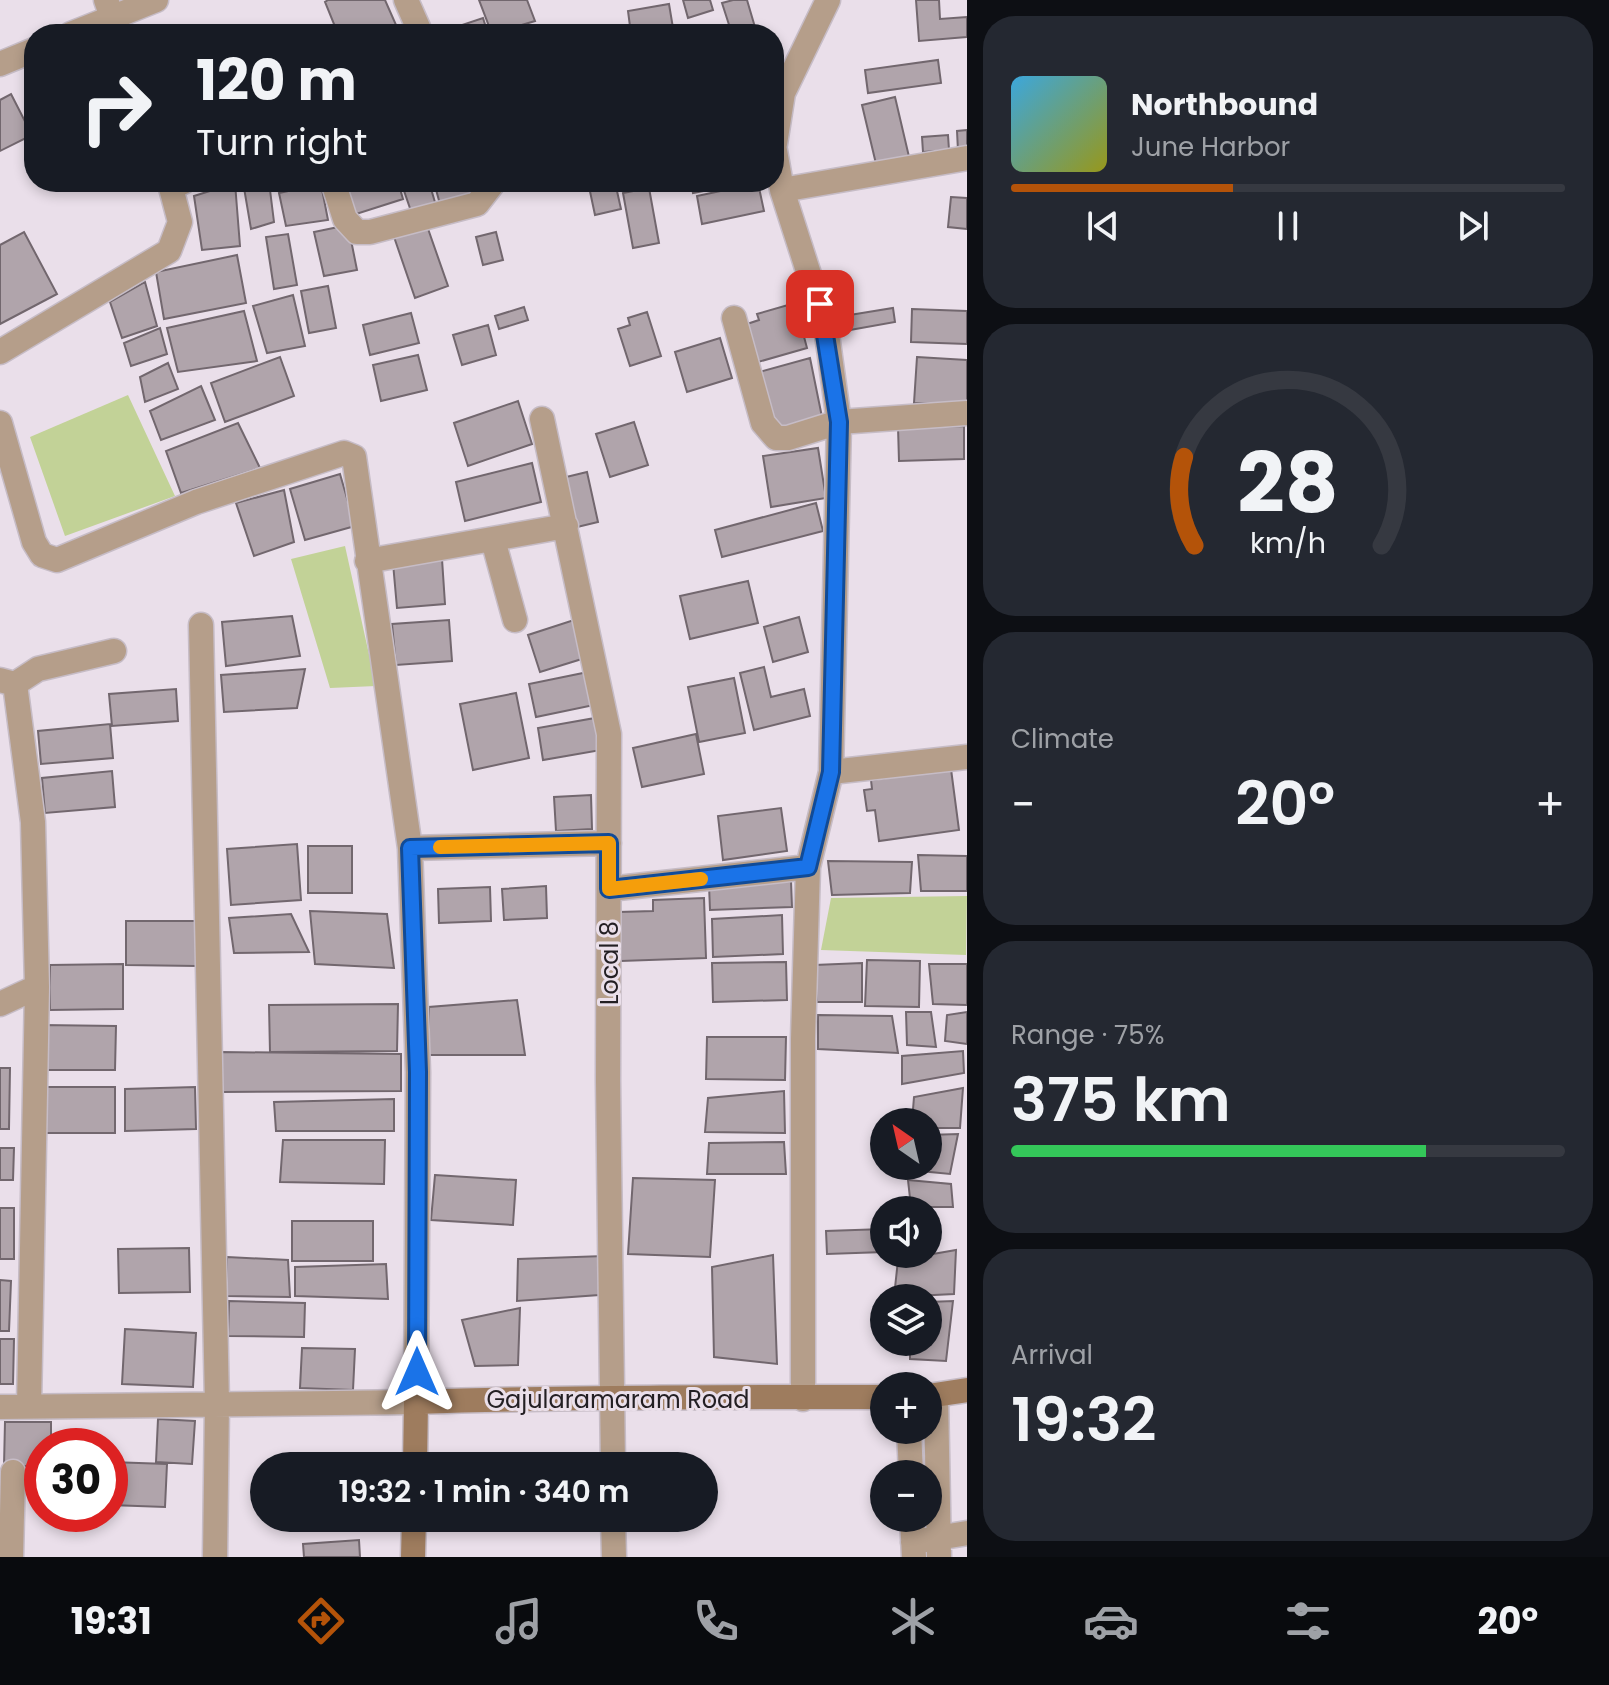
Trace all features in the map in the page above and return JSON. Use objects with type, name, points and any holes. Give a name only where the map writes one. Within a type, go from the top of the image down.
[{"type":"main road","points":[[942,1394],[967,1390]]},
{"type":"main road","name":"Gajularamaram Road","points":[[416,1402],[612,1396],[870,1397]]},
{"type":"main road","points":[[415,1452],[416,1402]]},
{"type":"main road","points":[[413,1557],[414,1532]]},
{"type":"street","points":[[112,17],[156,0]]},
{"type":"street","points":[[784,91],[828,0]]},
{"type":"street","points":[[413,2],[418,24]]},
{"type":"street","points":[[0,64],[24,54]]},
{"type":"street","points":[[784,190],[967,158]]},
{"type":"street","points":[[0,352],[169,251],[180,222],[176,192]]},
{"type":"street","points":[[336,192],[345,219],[357,232],[370,232],[477,204],[486,192]]},
{"type":"street","points":[[783,192],[826,327],[839,422],[831,772],[808,867],[803,1039],[803,1399]]},
{"type":"street","points":[[734,318],[768,434],[788,438],[839,422],[967,413]]},
{"type":"street","name":"Local 8","points":[[542,419],[609,734],[613,1452]]},
{"type":"street","points":[[0,423],[34,542],[42,555],[57,560],[196,502],[344,453],[354,457],[410,848],[418,1072],[416,1402],[0,1407]]},
{"type":"street","points":[[367,561],[566,526]]},
{"type":"street","points":[[493,540],[515,620]]},
{"type":"street","points":[[201,625],[217,1404],[215,1557]]},
{"type":"street","points":[[29,1406],[37,987],[33,822],[7,682],[38,669],[114,651]]},
{"type":"street","points":[[831,772],[967,757]]},
{"type":"street","points":[[410,848],[609,843]]},
{"type":"street","points":[[609,889],[808,867]]},
{"type":"street","points":[[0,1004],[37,987]]},
{"type":"street","points":[[934,1444],[939,1549]]},
{"type":"street","points":[[11,1557],[13,1472]]},
{"type":"street","points":[[613,1532],[614,1557]]},
{"type":"street","points":[[939,1549],[967,1533]]},
{"type":"street","points":[[913,1539],[939,1549]]},
{"type":"green space","points":[[128,395],[175,496],[65,536],[30,437]]},
{"type":"green space","points":[[345,546],[376,686],[330,688],[291,559]]},
{"type":"green space","points":[[967,896],[966,955],[821,950],[831,898]]},
{"type":"building","points":[[385,0],[396,24],[334,24],[325,2]]},
{"type":"building","points":[[479,0],[527,0],[535,21],[525,24],[488,24]]},
{"type":"building","points":[[683,0],[710,0],[713,10],[688,18]]},
{"type":"building","points":[[747,0],[754,24],[729,24],[722,3]]},
{"type":"building","points":[[916,0],[939,0],[940,19],[967,17],[967,37],[919,41]]},
{"type":"building","points":[[669,4],[672,24],[630,24],[628,11]]},
{"type":"building","points":[[483,18],[485,24],[465,24]]},
{"type":"building","points":[[938,60],[941,83],[868,93],[865,70]]},
{"type":"building","points":[[11,94],[24,119],[24,139],[0,151],[0,100]]},
{"type":"building","points":[[895,97],[910,161],[877,168],[862,105]]},
{"type":"building","points":[[967,130],[967,150],[958,151],[957,131]]},
{"type":"building","points":[[948,135],[949,150],[923,152],[922,137]]},
{"type":"building","points":[[207,192],[236,192],[240,246],[202,250],[194,196]]},
{"type":"building","points":[[245,192],[270,192],[274,222],[251,229]]},
{"type":"building","points":[[323,192],[328,220],[286,226],[279,193]]},
{"type":"building","points":[[346,192],[401,192],[403,199],[353,215]]},
{"type":"building","points":[[404,192],[432,192],[437,209],[413,217]]},
{"type":"building","points":[[437,192],[475,192],[477,198],[441,208]]},
{"type":"building","points":[[590,192],[617,192],[621,209],[595,215]]},
{"type":"building","points":[[650,192],[659,243],[633,248],[623,193]]},
{"type":"building","points":[[716,192],[760,192],[764,211],[702,224],[697,196]]},
{"type":"building","points":[[951,197],[967,198],[967,229],[948,227]]},
{"type":"building","points":[[426,223],[448,286],[415,298],[393,234]]},
{"type":"building","points":[[348,225],[357,270],[324,276],[314,232]]},
{"type":"building","points":[[24,232],[57,294],[0,324],[0,245]]},
{"type":"building","points":[[496,232],[503,260],[483,265],[476,237]]},
{"type":"building","points":[[288,234],[297,285],[274,289],[266,237]]},
{"type":"building","points":[[237,255],[246,303],[164,319],[156,272]]},
{"type":"building","points":[[145,282],[157,326],[122,338],[110,302]]},
{"type":"building","points":[[328,286],[336,328],[309,333],[301,291]]},
{"type":"building","points":[[293,295],[305,346],[267,353],[253,306]]},
{"type":"building","points":[[795,303],[807,348],[751,364],[741,326],[759,320],[757,314]]},
{"type":"building","points":[[524,307],[528,320],[499,329],[495,316]]},
{"type":"building","points":[[893,308],[895,322],[833,333],[831,318]]},
{"type":"building","points":[[912,309],[967,311],[967,344],[911,342]]},
{"type":"building","points":[[244,311],[257,361],[178,372],[167,328]]},
{"type":"building","points":[[647,312],[661,356],[630,366],[618,329],[630,325],[628,318]]},
{"type":"building","points":[[411,313],[419,343],[370,355],[363,325]]},
{"type":"building","points":[[488,325],[496,355],[462,365],[453,335]]},
{"type":"building","points":[[160,328],[167,354],[131,366],[124,343]]},
{"type":"building","points":[[720,338],[732,378],[687,392],[675,352]]},
{"type":"building","points":[[418,355],[427,390],[381,401],[373,365]]},
{"type":"building","points":[[280,357],[294,396],[225,422],[211,383]]},
{"type":"building","points":[[917,357],[967,360],[967,405],[914,403]]},
{"type":"building","points":[[810,358],[822,417],[774,429],[756,373]]},
{"type":"building","points":[[168,363],[178,389],[145,402],[140,377]]},
{"type":"building","points":[[201,386],[215,420],[161,440],[150,411]]},
{"type":"building","points":[[518,401],[532,444],[468,466],[454,423]]},
{"type":"building","points":[[634,422],[648,465],[610,477],[596,434]]},
{"type":"building","points":[[238,423],[260,468],[181,493],[166,451]]},
{"type":"building","points":[[964,426],[964,459],[899,461],[898,427]]},
{"type":"building","points":[[818,448],[826,498],[771,507],[763,456]]},
{"type":"building","points":[[532,463],[541,502],[465,521],[456,482]]},
{"type":"building","points":[[587,472],[598,522],[573,528],[562,478]]},
{"type":"building","points":[[340,474],[355,526],[305,540],[290,489]]},
{"type":"building","points":[[284,490],[294,542],[254,556],[236,503]]},
{"type":"building","points":[[816,503],[823,531],[722,557],[715,530]]},
{"type":"building","points":[[442,559],[445,604],[397,608],[393,563]]},
{"type":"building","points":[[748,581],[758,623],[690,639],[680,596]]},
{"type":"building","points":[[292,616],[300,656],[226,666],[222,622]]},
{"type":"building","points":[[799,617],[808,652],[773,662],[764,627]]},
{"type":"building","points":[[449,620],[452,661],[396,665],[392,624]]},
{"type":"building","points":[[574,620],[585,658],[540,672],[528,635]]},
{"type":"building","points":[[764,667],[771,697],[804,689],[810,716],[754,730],[740,673]]},
{"type":"building","points":[[305,669],[297,708],[224,712],[221,675]]},
{"type":"building","points":[[588,672],[594,705],[536,717],[529,684]]},
{"type":"building","points":[[734,678],[745,733],[699,742],[688,687]]},
{"type":"building","points":[[176,689],[178,721],[112,726],[109,694]]},
{"type":"building","points":[[516,693],[529,758],[473,770],[460,704]]},
{"type":"building","points":[[595,718],[601,750],[543,760],[538,728]]},
{"type":"building","points":[[110,724],[113,758],[41,764],[38,731]]},
{"type":"building","points":[[696,734],[704,774],[642,787],[633,748]]},
{"type":"building","points":[[951,769],[959,830],[879,841],[875,810],[867,811],[864,790],[872,789],[871,780]]},
{"type":"building","points":[[112,771],[115,807],[45,813],[42,778]]},
{"type":"building","points":[[591,795],[592,829],[556,831],[554,797]]},
{"type":"building","points":[[781,808],[787,851],[723,860],[718,816]]},
{"type":"building","points":[[297,844],[301,900],[231,905],[227,849]]},
{"type":"building","points":[[308,846],[352,846],[352,893],[308,893]]},
{"type":"building","points":[[918,855],[967,856],[967,891],[921,891]]},
{"type":"building","points":[[828,861],[912,862],[910,893],[832,895]]},
{"type":"building","points":[[791,881],[792,907],[710,910],[709,885]]},
{"type":"building","points":[[546,886],[547,918],[504,920],[502,889]]},
{"type":"building","points":[[490,887],[491,921],[439,923],[438,889]]},
{"type":"building","points":[[704,898],[706,958],[621,961],[619,912],[653,911],[653,900]]},
{"type":"building","points":[[310,911],[387,914],[394,968],[315,964]]},
{"type":"building","points":[[291,914],[309,952],[234,953],[229,918]]},
{"type":"building","points":[[782,915],[783,954],[713,957],[712,919]]},
{"type":"building","points":[[126,921],[197,921],[196,966],[126,965]]},
{"type":"building","points":[[867,960],[920,961],[919,1007],[865,1006]]},
{"type":"building","points":[[786,962],[787,1000],[713,1002],[712,963]]},
{"type":"building","points":[[862,963],[862,1002],[817,1002],[815,965]]},
{"type":"building","points":[[123,964],[123,1009],[50,1010],[50,965]]},
{"type":"building","points":[[929,964],[967,964],[967,1005],[933,1004]]},
{"type":"building","points":[[517,1000],[525,1055],[429,1055],[429,1007]]},
{"type":"building","points":[[398,1004],[397,1051],[270,1052],[269,1005]]},
{"type":"building","points":[[906,1012],[931,1012],[936,1047],[907,1045]]},
{"type":"building","points":[[967,1012],[967,1044],[945,1041],[947,1015]]},
{"type":"building","points":[[818,1015],[892,1016],[898,1053],[818,1049]]},
{"type":"building","points":[[42,1025],[116,1026],[115,1070],[42,1070]]},
{"type":"building","points":[[707,1037],[786,1037],[785,1080],[706,1079]]},
{"type":"building","points":[[963,1051],[964,1073],[902,1084],[902,1056]]},
{"type":"building","points":[[221,1052],[401,1054],[401,1091],[222,1092]]},
{"type":"building","points":[[0,1068],[10,1068],[9,1129],[0,1129]]},
{"type":"building","points":[[46,1087],[115,1087],[115,1133],[46,1133]]},
{"type":"building","points":[[195,1087],[196,1129],[125,1131],[125,1089]]},
{"type":"building","points":[[963,1088],[960,1128],[942,1128],[942,1108],[913,1108],[914,1097]]},
{"type":"building","points":[[784,1091],[785,1133],[705,1132],[708,1098]]},
{"type":"building","points":[[394,1099],[394,1131],[276,1131],[274,1102]]},
{"type":"building","points":[[958,1134],[950,1174],[942,1173],[942,1135]]},
{"type":"building","points":[[283,1140],[385,1140],[384,1184],[280,1182]]},
{"type":"building","points":[[784,1142],[786,1174],[707,1174],[709,1143]]},
{"type":"building","points":[[0,1148],[14,1148],[13,1180],[0,1180]]},
{"type":"building","points":[[435,1175],[516,1180],[513,1225],[431,1220]]},
{"type":"building","points":[[633,1178],[715,1180],[710,1257],[628,1254]]},
{"type":"building","points":[[908,1180],[951,1184],[953,1207],[942,1207],[942,1196],[910,1196]]},
{"type":"building","points":[[0,1208],[14,1208],[14,1259],[0,1259]]},
{"type":"building","points":[[292,1221],[373,1221],[373,1261],[292,1261]]},
{"type":"building","points":[[870,1229],[870,1252],[827,1254],[826,1231]]},
{"type":"building","points":[[189,1248],[190,1292],[119,1293],[118,1249]]},
{"type":"building","points":[[956,1250],[954,1294],[942,1295],[942,1284],[895,1284],[897,1268],[942,1268],[942,1252]]},
{"type":"building","points":[[773,1255],[777,1364],[714,1357],[712,1267]]},
{"type":"building","points":[[604,1256],[599,1295],[517,1301],[518,1259]]},
{"type":"building","points":[[227,1257],[288,1260],[290,1297],[227,1296]]},
{"type":"building","points":[[386,1264],[388,1299],[295,1296],[295,1267]]},
{"type":"building","points":[[0,1280],[11,1281],[9,1331],[0,1331]]},
{"type":"building","points":[[229,1301],[305,1303],[304,1337],[228,1336]]},
{"type":"building","points":[[942,1301],[953,1301],[946,1361],[910,1359],[910,1356],[942,1356]]},
{"type":"building","points":[[520,1308],[518,1365],[475,1366],[462,1320]]},
{"type":"building","points":[[125,1329],[196,1333],[193,1387],[122,1384]]},
{"type":"building","points":[[0,1339],[14,1339],[13,1384],[0,1384]]},
{"type":"building","points":[[302,1348],[355,1349],[353,1390],[300,1388]]},
{"type":"building","points":[[158,1419],[195,1421],[192,1464],[156,1462]]},
{"type":"building","points":[[5,1422],[51,1422],[51,1428],[24,1428],[24,1466],[4,1466]]},
{"type":"building","points":[[128,1463],[167,1464],[165,1507],[128,1506]]},
{"type":"building","points":[[359,1540],[360,1557],[304,1557],[303,1544]]},
{"type":"slow traffic","points":[[440,847],[609,843],[609,889],[701,879]]},
{"type":"route","points":[[417,1372],[418,1072],[410,848],[609,843],[609,889],[808,867],[831,772],[839,422],[820,304]]}]
